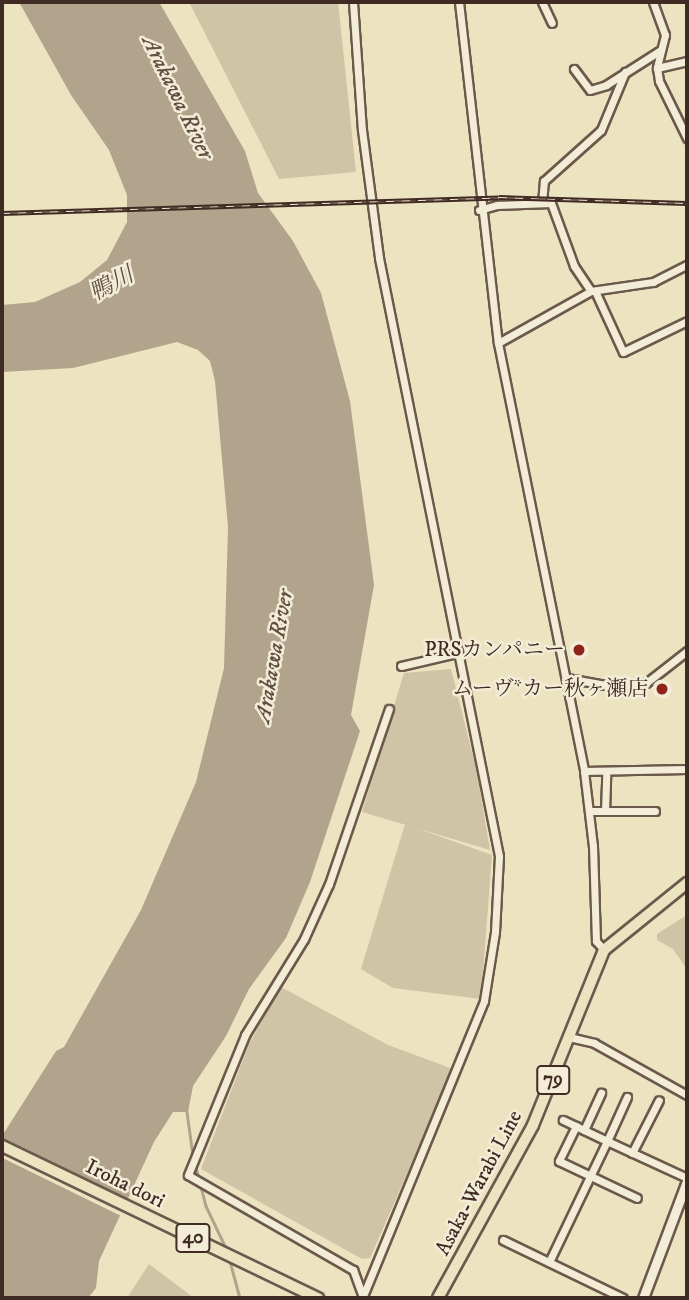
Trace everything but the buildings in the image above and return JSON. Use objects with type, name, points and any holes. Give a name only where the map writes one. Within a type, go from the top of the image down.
[{"type":"main road","name":"Asaka-Warabi Line","points":[[438,1298],[523,1145],[604,950],[687,883]]},
{"type":"main road","name":"Iroha dori","points":[[2,1146],[318,1298]]},
{"type":"street","points":[[354,2],[362,130],[379,258],[457,653],[497,837],[492,959],[484,1001],[466,1055],[363,1298]]},
{"type":"street","points":[[459,2],[480,210],[498,344],[584,771],[589,811],[596,941],[604,950]]},
{"type":"street","points":[[542,2],[552,23]]},
{"type":"street","points":[[653,2],[665,35],[657,68],[687,138]]},
{"type":"street","points":[[574,69],[590,90],[661,50]]},
{"type":"street","points":[[657,68],[687,61]]},
{"type":"street","points":[[542,204],[544,181],[601,130],[625,72]]},
{"type":"street","points":[[480,210],[497,205],[551,203],[574,266],[593,291],[623,352],[687,320]]},
{"type":"street","points":[[498,344],[593,291],[653,282],[687,265]]},
{"type":"street","points":[[567,678],[616,687],[646,683],[687,651]]},
{"type":"street","points":[[401,666],[457,653]]},
{"type":"street","points":[[363,1298],[353,1270],[188,1175],[245,1035],[304,939],[334,873],[389,709]]},
{"type":"street","points":[[584,771],[606,773],[687,769]]},
{"type":"street","points":[[605,811],[606,773]]},
{"type":"street","points":[[589,811],[655,811]]},
{"type":"street","points":[[569,1037],[594,1043],[687,1094]]},
{"type":"street","points":[[601,1093],[559,1161],[637,1198]]},
{"type":"street","points":[[549,1262],[627,1097]]},
{"type":"street","points":[[632,1153],[659,1100]]},
{"type":"street","points":[[563,1120],[687,1180],[643,1298]]},
{"type":"street","points":[[503,1240],[623,1298]]},
{"type":"shaded area","points":[[189,2],[338,2],[356,172],[279,179]]},
{"type":"shaded area","points":[[451,669],[477,772],[490,850],[362,812],[404,673]]},
{"type":"shaded area","points":[[405,824],[492,855],[481,999],[393,988],[361,969]]},
{"type":"shaded area","points":[[687,915],[687,969],[673,949],[657,940],[657,934]]},
{"type":"shaded area","points":[[281,987],[388,1045],[453,1069],[370,1258],[362,1259],[201,1169],[249,1044]]},
{"type":"shaded area","points":[[149,1264],[194,1298],[127,1298]]},
{"type":"water","points":[[19,2],[159,2],[245,151],[258,193],[293,241],[321,293],[350,401],[374,585],[351,715],[360,731],[310,882],[286,938],[249,989],[226,1036],[193,1086],[188,1112],[173,1112],[154,1142],[99,1261],[96,1288],[88,1298],[2,1298],[2,1136],[56,1051],[64,1047],[141,910],[196,782],[224,668],[228,527],[215,381],[210,361],[198,350],[177,342],[73,368],[2,372],[2,305],[35,302],[80,282],[107,260],[127,222],[127,195],[109,150],[71,95]]},
{"type":"pier","points":[[2,1140],[130,1202],[123,1217],[2,1158]]},
{"type":"waterway","points":[[187,1112],[193,1156]]},
{"type":"waterway","points":[[195,1163],[206,1206],[226,1248]]},
{"type":"waterway","points":[[230,1261],[240,1298]]},
{"type":"railway","points":[[2,213],[499,197],[687,203]]},
{"type":"place","name":"PRSカンパニー","points":[[579,650]]},
{"type":"place","name":"ムーヴ*カー秋ヶ瀬店","points":[[662,689]]},
{"type":"water label","name":"Arakawa River","points":[[177,98]]},
{"type":"water label","name":"鴨川","points":[[112,285]]},
{"type":"water label","name":"Arakawa River","points":[[275,656]]}]
